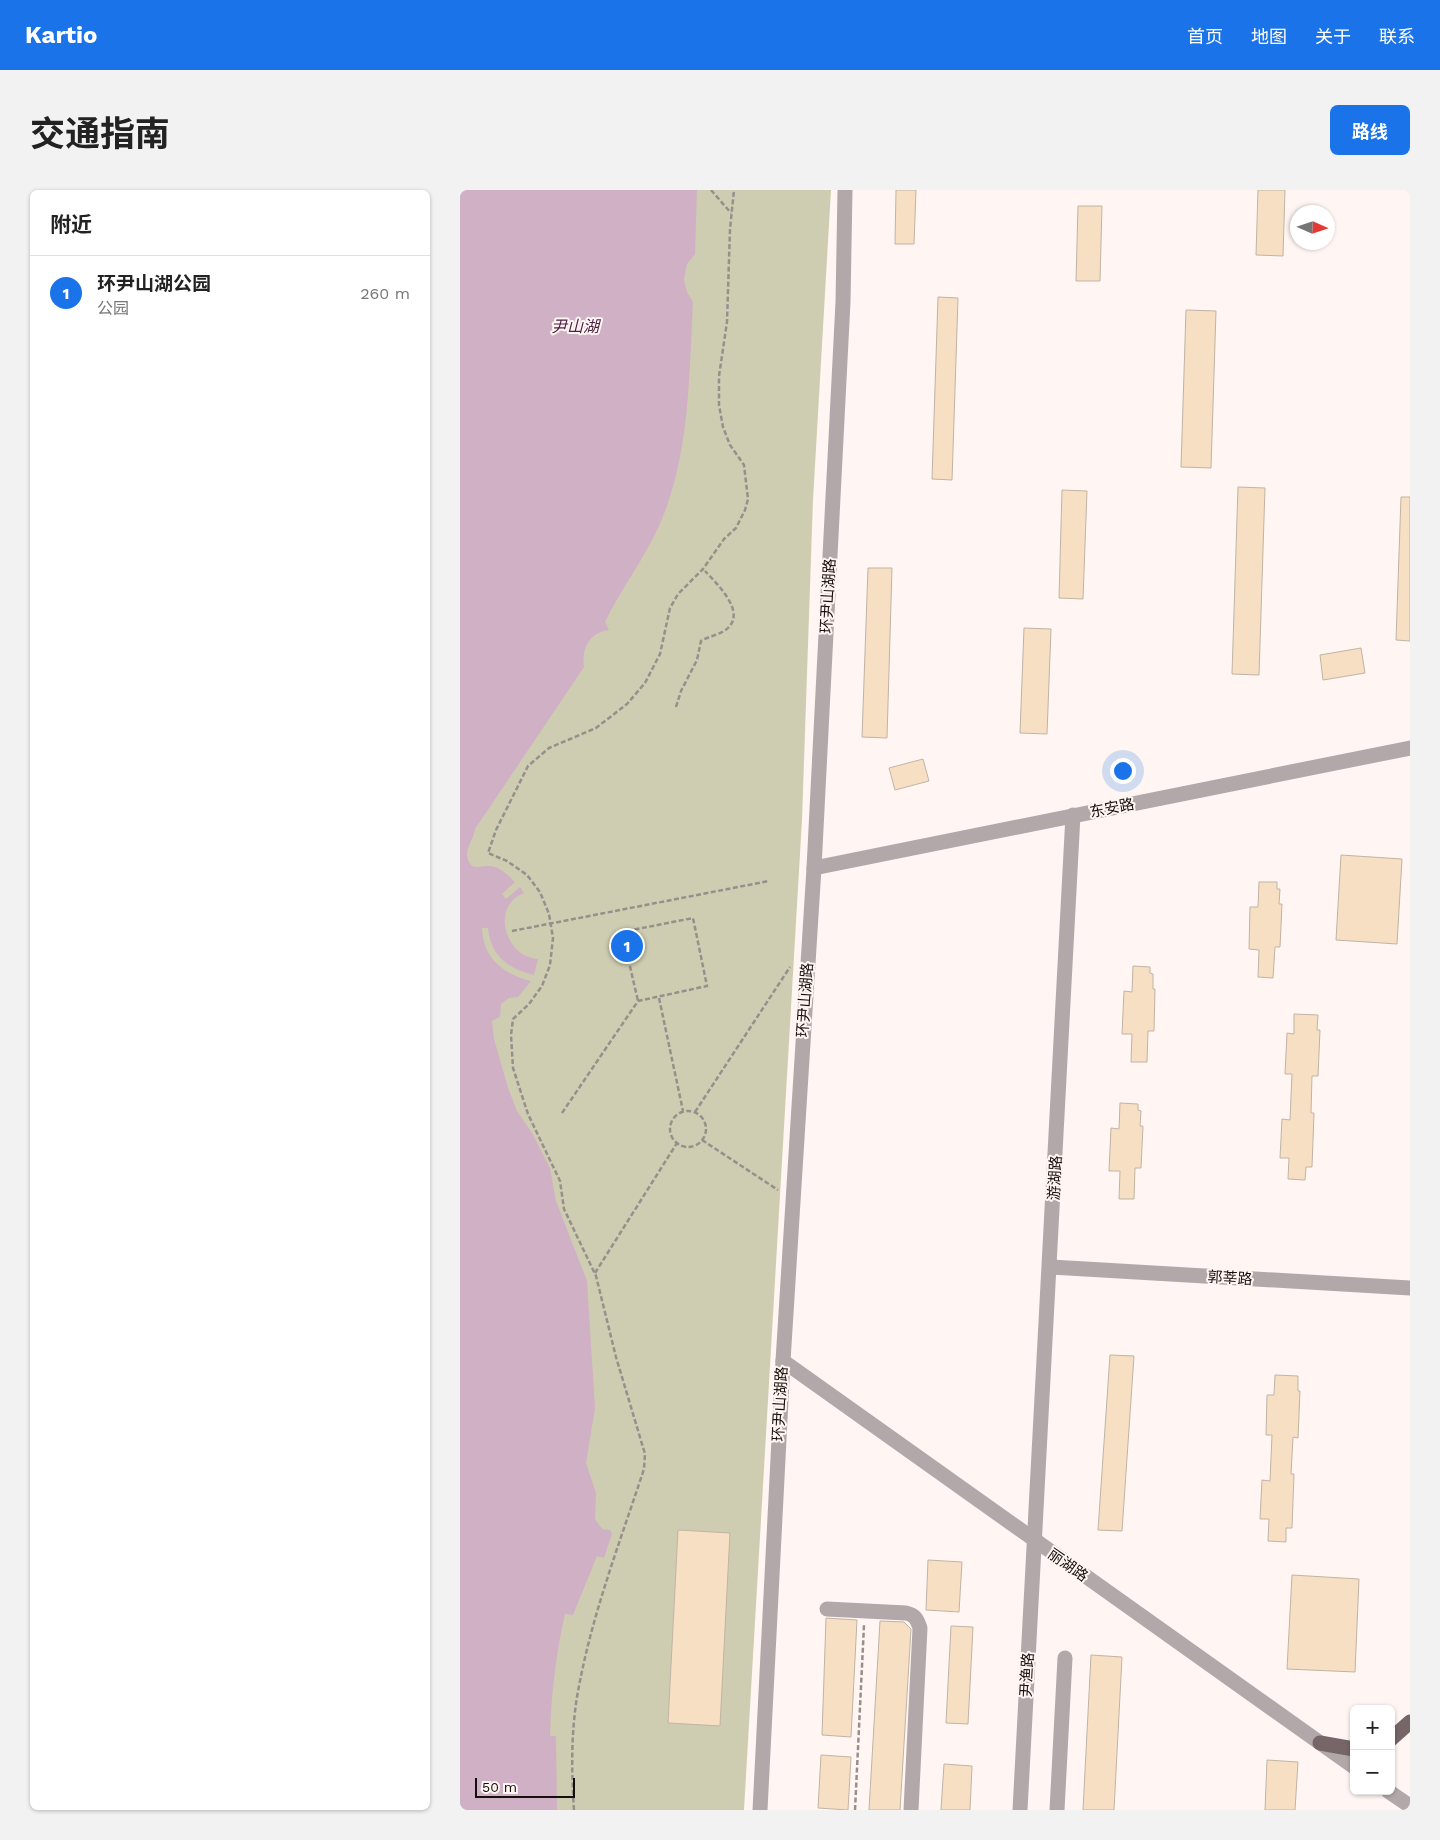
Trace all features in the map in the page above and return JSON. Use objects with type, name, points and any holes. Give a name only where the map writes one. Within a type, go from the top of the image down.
[{"type":"main road","points":[[1395,1735],[1410,1722]]},
{"type":"main road","points":[[1320,1743],[1350,1748]]},
{"type":"street","name":"环尹山湖路","points":[[760,1810],[783,1361],[814,868],[843,302],[845,190]]},
{"type":"street","name":"东安路","points":[[814,868],[1410,748]]},
{"type":"street","name":"游湖路","points":[[1034,1541],[1073,816]]},
{"type":"street","name":"郭莘路","points":[[1050,1267],[1410,1288]]},
{"type":"street","name":"丽湖路","points":[[783,1361],[1350,1764]]},
{"type":"street","name":"尹渔路","points":[[1020,1810],[1034,1541]]},
{"type":"street","points":[[827,1609],[912,1614],[916,1618],[920,1628],[911,1810]]},
{"type":"street","points":[[1057,1810],[1065,1658]]},
{"type":"street","points":[[1394,1795],[1410,1806]]},
{"type":"path","points":[[711,190],[731,213]]},
{"type":"path","points":[[574,1810],[573,1738],[580,1682],[596,1614],[644,1469],[645,1454],[616,1357],[595,1273],[564,1208],[560,1182],[528,1114],[513,1068],[510,1035],[513,1019],[529,1004],[542,986],[550,965],[553,938],[550,923],[540,892],[527,874],[507,861],[488,853],[499,823],[528,766],[549,748],[596,728],[627,704],[645,683],[660,654],[670,608],[678,594],[703,569],[724,539],[736,528],[748,499],[744,465],[730,445],[723,427],[719,405],[719,376],[727,322],[731,213],[734,190]]},
{"type":"path","points":[[676,706],[681,691],[697,660],[701,641],[728,629],[732,623],[733,614],[730,600],[706,571]]},
{"type":"path","points":[[512,931],[769,881]]},
{"type":"path","points":[[562,1113],[638,1001],[622,932],[693,918],[707,986],[659,998],[638,1001]]},
{"type":"path","points":[[695,1112],[790,967]]},
{"type":"path","points":[[659,998],[683,1111]]},
{"type":"path","points":[[683,1111],[695,1112],[703,1119],[705,1126],[702,1140],[689,1147],[677,1143],[671,1135],[670,1127],[676,1114],[683,1111]]},
{"type":"path","points":[[702,1140],[778,1190]]},
{"type":"path","points":[[595,1273],[677,1143]]},
{"type":"path","points":[[855,1810],[864,1611]]},
{"type":"shaded area","points":[[460,190],[831,190],[813,500],[802,820],[744,1810],[460,1810]]},
{"type":"water","name":"尹山湖","points":[[460,190],[697,190],[695,254],[687,264],[684,280],[687,292],[693,302],[689,387],[677,472],[669,499],[653,538],[605,622],[609,630],[602,631],[588,642],[583,660],[584,667],[475,829],[467,852],[467,857],[472,866],[495,867],[503,871],[515,882],[502,894],[506,899],[520,887],[524,893],[513,899],[507,909],[505,919],[506,930],[510,941],[517,950],[527,956],[538,959],[534,975],[525,973],[502,960],[493,946],[488,928],[482,928],[486,948],[496,963],[512,974],[531,981],[518,997],[509,998],[501,1004],[500,1017],[492,1021],[494,1039],[508,1088],[517,1111],[532,1133],[550,1168],[556,1201],[587,1281],[595,1408],[586,1463],[596,1493],[595,1519],[602,1529],[610,1530],[612,1534],[604,1558],[597,1556],[573,1615],[565,1614],[562,1629],[553,1689],[550,1736],[556,1736],[557,1810],[460,1810]]},
{"type":"building","points":[[896,190],[916,190],[914,244],[895,244]]},
{"type":"building","points":[[1258,190],[1285,190],[1283,256],[1256,255]]},
{"type":"building","points":[[1078,206],[1102,206],[1100,281],[1076,281]]},
{"type":"building","points":[[938,297],[958,298],[952,480],[932,479]]},
{"type":"building","points":[[1186,310],[1216,311],[1211,468],[1181,467]]},
{"type":"building","points":[[1238,487],[1265,488],[1259,675],[1232,674]]},
{"type":"building","points":[[1062,490],[1087,491],[1083,599],[1059,598]]},
{"type":"building","points":[[1401,497],[1410,497],[1410,641],[1396,640]]},
{"type":"building","points":[[868,568],[892,568],[887,738],[862,737]]},
{"type":"building","points":[[1024,628],[1051,629],[1047,734],[1020,733]]},
{"type":"building","points":[[1361,648],[1365,673],[1323,680],[1320,655]]},
{"type":"building","points":[[923,759],[929,781],[895,790],[889,768]]},
{"type":"building","points":[[1341,855],[1402,859],[1397,944],[1336,940]]},
{"type":"building","points":[[1259,882],[1277,882],[1277,889],[1280,889],[1279,904],[1282,904],[1280,947],[1275,947],[1273,978],[1258,977],[1259,950],[1249,949],[1250,907],[1258,907]]},
{"type":"building","points":[[1133,966],[1150,967],[1150,973],[1153,974],[1153,989],[1155,989],[1154,1031],[1148,1031],[1147,1062],[1131,1062],[1132,1034],[1122,1034],[1124,991],[1132,992]]},
{"type":"building","points":[[1294,1014],[1318,1015],[1317,1030],[1320,1030],[1318,1076],[1312,1076],[1311,1113],[1314,1113],[1312,1167],[1306,1167],[1305,1180],[1288,1179],[1289,1158],[1280,1158],[1282,1119],[1290,1120],[1292,1074],[1285,1074],[1287,1033],[1294,1034]]},
{"type":"building","points":[[1120,1103],[1138,1104],[1138,1110],[1141,1111],[1140,1126],[1143,1126],[1141,1168],[1135,1168],[1134,1199],[1119,1199],[1120,1171],[1109,1171],[1111,1128],[1119,1129]]},
{"type":"building","points":[[1110,1355],[1134,1356],[1122,1531],[1098,1530]]},
{"type":"building","points":[[1275,1375],[1298,1376],[1298,1391],[1300,1391],[1298,1438],[1293,1437],[1291,1474],[1294,1474],[1292,1528],[1286,1528],[1286,1542],[1268,1541],[1269,1519],[1260,1519],[1262,1480],[1270,1481],[1272,1435],[1266,1435],[1267,1395],[1274,1395]]},
{"type":"building","points":[[678,1530],[730,1533],[720,1726],[668,1723]]},
{"type":"building","points":[[928,1560],[962,1562],[959,1612],[926,1610]]},
{"type":"building","points":[[1292,1575],[1359,1579],[1355,1672],[1287,1669]]},
{"type":"building","points":[[826,1618],[857,1620],[851,1737],[822,1735]]},
{"type":"building","points":[[880,1621],[904,1622],[911,1629],[900,1810],[869,1810]]},
{"type":"building","points":[[951,1626],[973,1627],[968,1724],[946,1723]]},
{"type":"building","points":[[1091,1655],[1122,1657],[1114,1810],[1083,1810]]},
{"type":"building","points":[[821,1755],[851,1757],[848,1810],[818,1808]]},
{"type":"building","points":[[1267,1760],[1298,1762],[1295,1810],[1265,1810]]},
{"type":"building","points":[[944,1764],[972,1766],[970,1810],[941,1810]]},
{"type":"place","name":"环尹山湖公园","points":[[627,946]]}]
